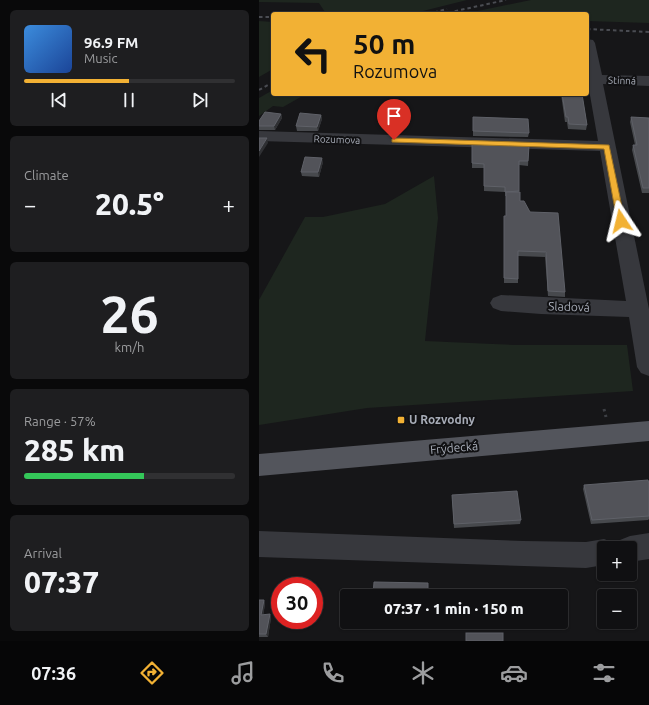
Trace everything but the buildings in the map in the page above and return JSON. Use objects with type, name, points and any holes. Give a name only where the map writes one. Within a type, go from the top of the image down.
[{"type":"main road","name":"Frýdecká","points":[[259,465],[649,431]]},
{"type":"street","points":[[589,48],[596,79],[637,310],[649,367]]},
{"type":"street","name":"Stinná","points":[[596,79],[649,81]]},
{"type":"street","name":"Rozumova","points":[[259,136],[607,146]]},
{"type":"street","name":"Sladová","points":[[501,302],[541,306],[637,310]]},
{"type":"street","points":[[259,544],[523,554],[587,555],[597,553]]},
{"type":"street","points":[[637,548],[649,546]]},
{"type":"shaded area","points":[[259,0],[467,0],[419,12],[325,12],[319,3],[259,2]]},
{"type":"shaded area","points":[[531,0],[649,0],[649,23],[589,21],[589,12],[473,12]]},
{"type":"shaded area","points":[[259,21],[271,22],[271,70],[259,77]]},
{"type":"shaded area","points":[[271,91],[271,96],[302,96],[283,107],[273,106],[259,116],[259,98]]},
{"type":"shaded area","points":[[434,176],[438,218],[425,341],[513,345],[627,345],[633,391],[367,408],[259,425],[259,300],[305,217],[323,217],[385,204]]},
{"type":"railway","points":[[451,12],[506,0]]},
{"type":"railway","points":[[436,12],[447,9]]},
{"type":"railway","points":[[259,17],[271,17]]},
{"type":"railway","points":[[589,29],[649,32]]},
{"type":"railway","points":[[259,90],[271,83]]},
{"type":"place","name":"U Rozvodny","points":[[401,420]]},
{"type":"route","points":[[394,140],[607,146],[621,221]]}]
